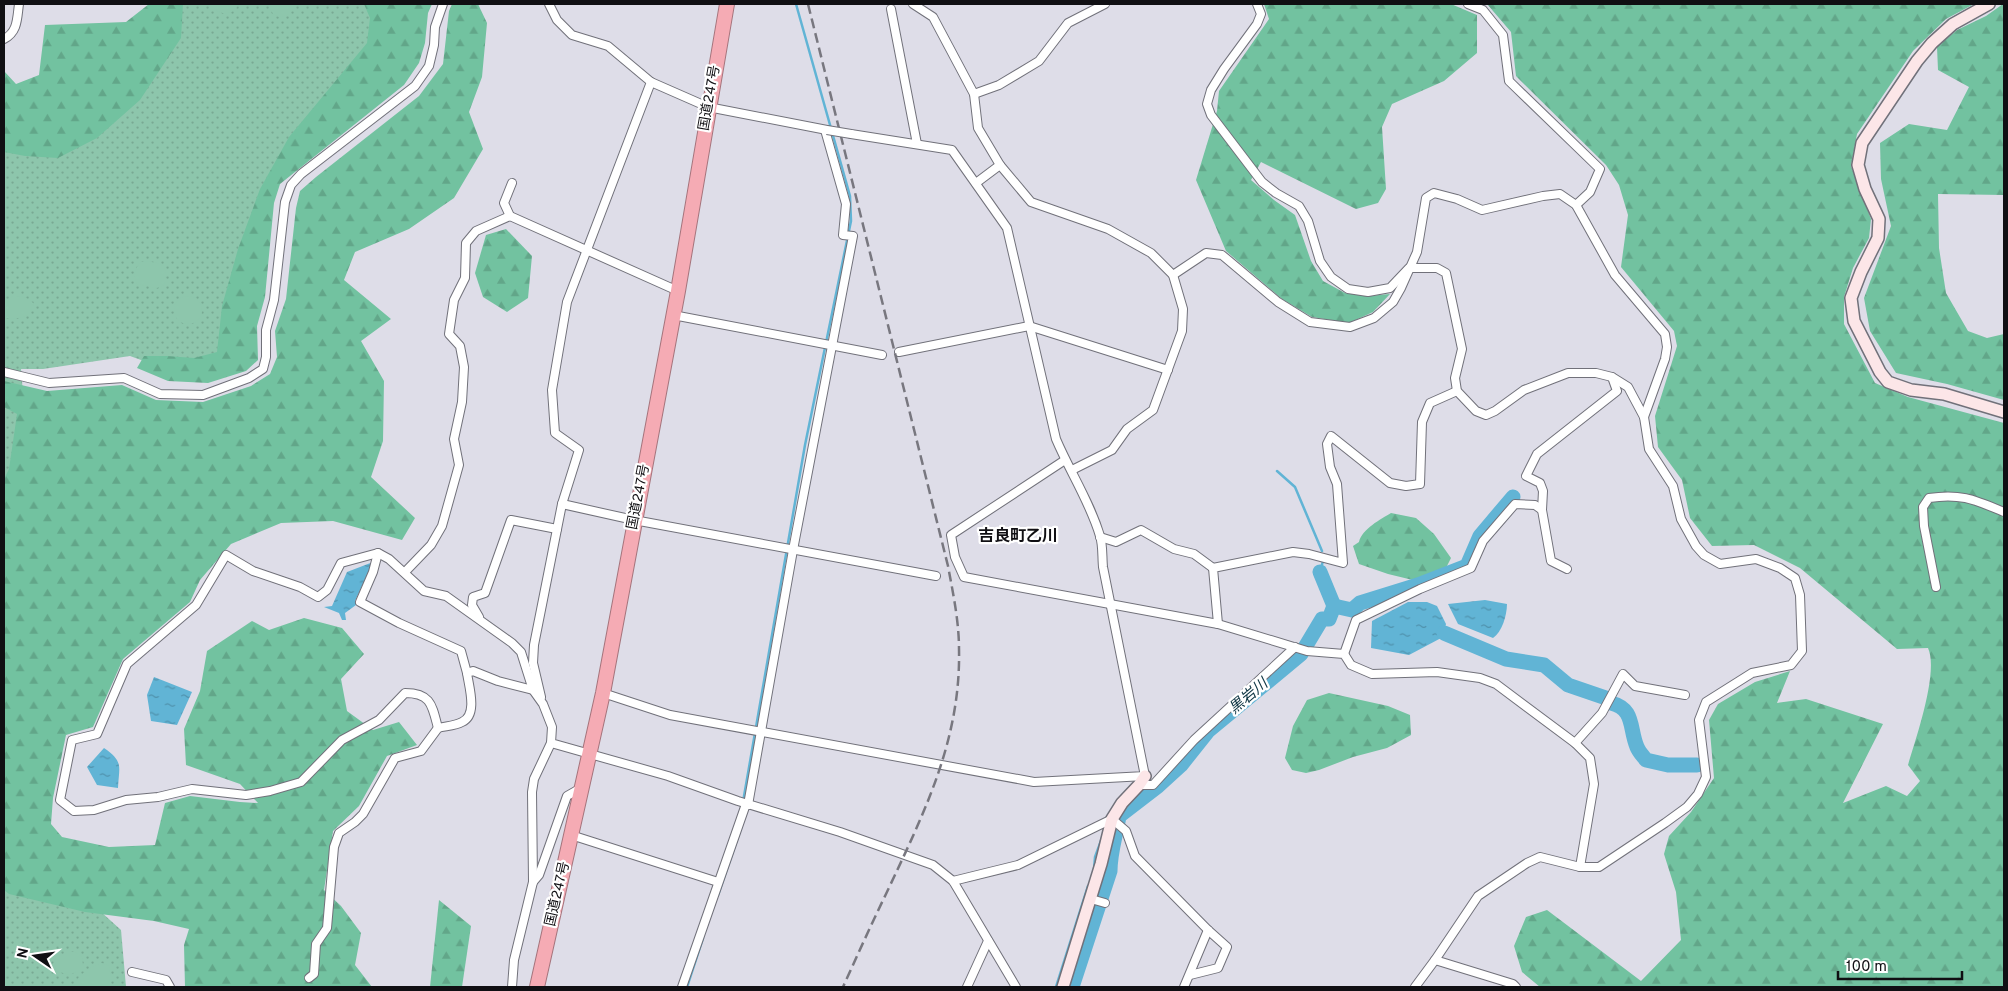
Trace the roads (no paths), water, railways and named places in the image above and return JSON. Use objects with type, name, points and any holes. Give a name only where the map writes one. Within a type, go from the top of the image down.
[{"type":"highway","name":"国道247号","points":[[537,987],[603,693],[678,291],[727,4]]},
{"type":"main road","points":[[1989,4],[1952,24],[1932,43],[1917,61],[1862,143],[1858,165],[1865,189],[1879,218],[1878,238],[1860,272],[1851,298],[1854,321],[1880,372],[1888,382],[1911,390],[1944,394],[2004,412]]},
{"type":"main road","points":[[1063,987],[1091,899],[1112,819],[1122,803],[1142,781]]},
{"type":"street","points":[[4,39],[11,36],[16,27],[19,4]]},
{"type":"street","points":[[4,372],[49,383],[124,378],[160,394],[203,395],[249,378],[263,369],[266,358],[266,330],[274,300],[285,202],[290,185],[301,174],[415,86],[429,66],[434,45],[435,28],[443,4]]},
{"type":"street","points":[[549,4],[557,20],[572,35],[608,46],[651,82],[708,107],[826,130],[952,150],[1007,228],[1056,440],[1072,470],[1100,537],[1103,567],[1142,781]]},
{"type":"street","points":[[913,4],[933,17],[974,94],[978,128],[1000,166],[1031,202],[1108,229],[1151,253],[1173,274],[1183,309],[1182,331],[1153,410],[1127,429],[1112,450],[1072,470]]},
{"type":"street","points":[[974,94],[999,85],[1039,61],[1068,23],[1104,4]]},
{"type":"street","points":[[1257,4],[1261,14],[1257,24],[1224,69],[1211,90],[1207,104],[1211,115],[1262,182],[1276,193],[1299,206],[1308,221],[1320,261],[1331,277],[1348,289],[1368,292],[1390,288],[1409,268],[1437,268],[1446,273],[1462,349],[1455,378],[1457,391],[1476,411],[1486,415],[1496,411],[1524,390],[1568,373],[1596,373],[1612,377],[1628,387],[1644,417],[1649,449],[1673,486],[1681,519],[1696,546],[1704,555],[1720,564],[1756,559],[1780,568],[1795,578],[1800,595],[1802,650],[1791,665],[1752,673],[1706,702],[1699,720],[1706,777],[1698,794],[1686,807],[1599,867],[1580,867],[1540,857],[1527,863],[1478,896],[1415,987]]},
{"type":"street","points":[[1468,4],[1483,10],[1503,35],[1509,81],[1600,169],[1590,192],[1576,205]]},
{"type":"street","points":[[890,9],[917,144]]},
{"type":"street","points":[[512,987],[514,960],[533,882],[532,792],[534,779],[551,742],[552,727],[543,704],[533,662],[534,645],[562,504],[579,450],[555,433],[552,390],[567,302],[651,82]]},
{"type":"street","points":[[682,987],[737,830],[761,732],[792,550],[853,236],[843,235],[846,204],[826,130]]},
{"type":"street","points":[[976,183],[1000,166]]},
{"type":"street","points":[[512,183],[504,203],[510,216],[678,291]]},
{"type":"street","points":[[1173,274],[1206,253],[1222,255],[1278,302],[1310,322],[1350,327],[1374,318],[1392,302],[1401,288],[1417,252],[1426,198],[1434,193],[1457,199],[1482,210],[1560,194],[1576,205],[1615,275],[1665,334],[1667,347],[1665,359],[1644,417]]},
{"type":"street","points":[[405,572],[431,546],[442,526],[459,466],[454,439],[462,402],[464,367],[460,346],[450,334],[454,300],[465,278],[466,243],[476,231],[510,216]]},
{"type":"street","points":[[673,315],[882,355]]},
{"type":"street","points":[[899,352],[1029,326],[1168,370]]},
{"type":"street","points":[[1567,569],[1551,561],[1542,510],[1543,491],[1540,483],[1526,476],[1537,454],[1618,391],[1612,377]]},
{"type":"street","points":[[1100,537],[1116,542],[1141,530],[1174,549],[1194,554],[1213,568],[1293,552],[1343,563],[1338,484],[1330,467],[1326,444],[1331,436],[1390,483],[1406,486],[1420,484],[1422,422],[1430,403],[1457,391]]},
{"type":"street","points":[[1065,460],[951,536],[955,557],[964,577],[1218,624],[1307,651],[1344,654]]},
{"type":"street","points":[[1936,586],[1924,526],[1923,506],[1929,498],[1964,496],[2004,512]]},
{"type":"street","points":[[562,504],[634,520],[936,576]]},
{"type":"street","points":[[1344,654],[1356,620],[1420,588],[1471,568],[1483,541],[1514,504],[1535,505],[1542,510]]},
{"type":"street","points":[[482,621],[472,605],[474,597],[485,593],[510,520],[557,529]]},
{"type":"street","points":[[309,978],[314,974],[316,944],[327,928],[334,846],[338,834],[363,814],[394,758],[421,751],[438,728],[463,722],[470,714],[471,702],[467,673],[461,651],[399,623],[360,602],[373,572],[378,553]]},
{"type":"street","points":[[438,728],[428,700],[419,693],[405,693],[379,720],[342,740],[301,782],[270,791],[246,795],[192,789],[126,800],[94,810],[74,812],[60,800],[72,740],[97,734],[127,664],[196,606],[226,555],[253,571],[300,587],[318,597],[328,590],[341,563],[378,553],[390,559],[424,591],[446,596],[512,642],[522,652],[533,690],[543,704]]},
{"type":"street","points":[[1213,568],[1218,624]]},
{"type":"street","points":[[603,693],[670,715],[1034,782],[1142,781],[1154,785],[1194,740],[1296,648]]},
{"type":"street","points":[[1344,654],[1351,665],[1372,674],[1437,672],[1480,678],[1496,684],[1575,744],[1590,758],[1594,784],[1580,867]]},
{"type":"street","points":[[467,673],[473,671],[498,681],[533,690]]},
{"type":"street","points":[[1575,744],[1602,713],[1623,674],[1635,686],[1685,695]]},
{"type":"street","points":[[551,742],[668,776],[744,804],[933,864],[953,881],[1016,987]]},
{"type":"street","points":[[533,882],[539,875],[567,796],[581,788]]},
{"type":"street","points":[[953,881],[1018,865],[1112,819],[1126,831],[1135,856],[1227,947],[1218,968],[1190,975]]},
{"type":"street","points":[[571,835],[718,882]]},
{"type":"street","points":[[1091,899],[1105,903]]},
{"type":"street","points":[[1184,987],[1208,930]]},
{"type":"street","points":[[967,987],[988,941]]},
{"type":"street","points":[[1435,960],[1512,984],[1516,987]]},
{"type":"street","points":[[132,972],[166,980],[170,987]]},
{"type":"water","points":[[373,562],[355,601],[356,605],[345,613],[346,620],[342,620],[339,613],[324,607],[332,606],[347,572]]},
{"type":"water","points":[[1485,600],[1507,604],[1503,623],[1499,632],[1493,638],[1458,624],[1448,604]]},
{"type":"water","points":[[1408,602],[1427,602],[1437,606],[1446,624],[1443,637],[1409,655],[1371,648],[1372,621]]},
{"type":"water","points":[[154,677],[192,692],[177,725],[151,721],[147,695]]},
{"type":"water","points":[[104,748],[115,757],[119,765],[118,788],[97,785],[87,767]]},
{"type":"waterway","points":[[743,802],[805,445],[851,221],[850,196],[796,4]]},
{"type":"waterway","points":[[1277,471],[1295,487],[1322,551]]},
{"type":"waterway","name":"黒岩川","points":[[1072,987],[1110,871],[1119,816],[1158,786],[1181,765],[1208,731],[1301,654],[1322,619],[1329,619],[1334,606],[1352,610],[1360,603],[1418,585],[1467,566],[1480,536],[1513,497]]},
{"type":"waterway","points":[[1320,572],[1323,561]]},
{"type":"waterway","points":[[1320,572],[1334,606]]},
{"type":"waterway","points":[[1444,633],[1506,659],[1544,665],[1568,685],[1606,698]]},
{"type":"waterway","points":[[1611,703],[1619,706],[1628,715],[1637,747],[1646,760],[1668,765],[1697,765]]},
{"type":"waterway","points":[[718,895],[741,828]]},
{"type":"waterway","points":[[1094,869],[1095,857],[1102,838]]},
{"type":"waterway","points":[[1056,987],[1088,886]]},
{"type":"waterway","points":[[687,987],[703,938]]},
{"type":"railway","points":[[808,4],[948,566],[959,639],[958,682],[954,714],[938,775],[914,834],[843,987]]},
{"type":"district","name":"吉良町乙川","points":[[1018,537]]}]
